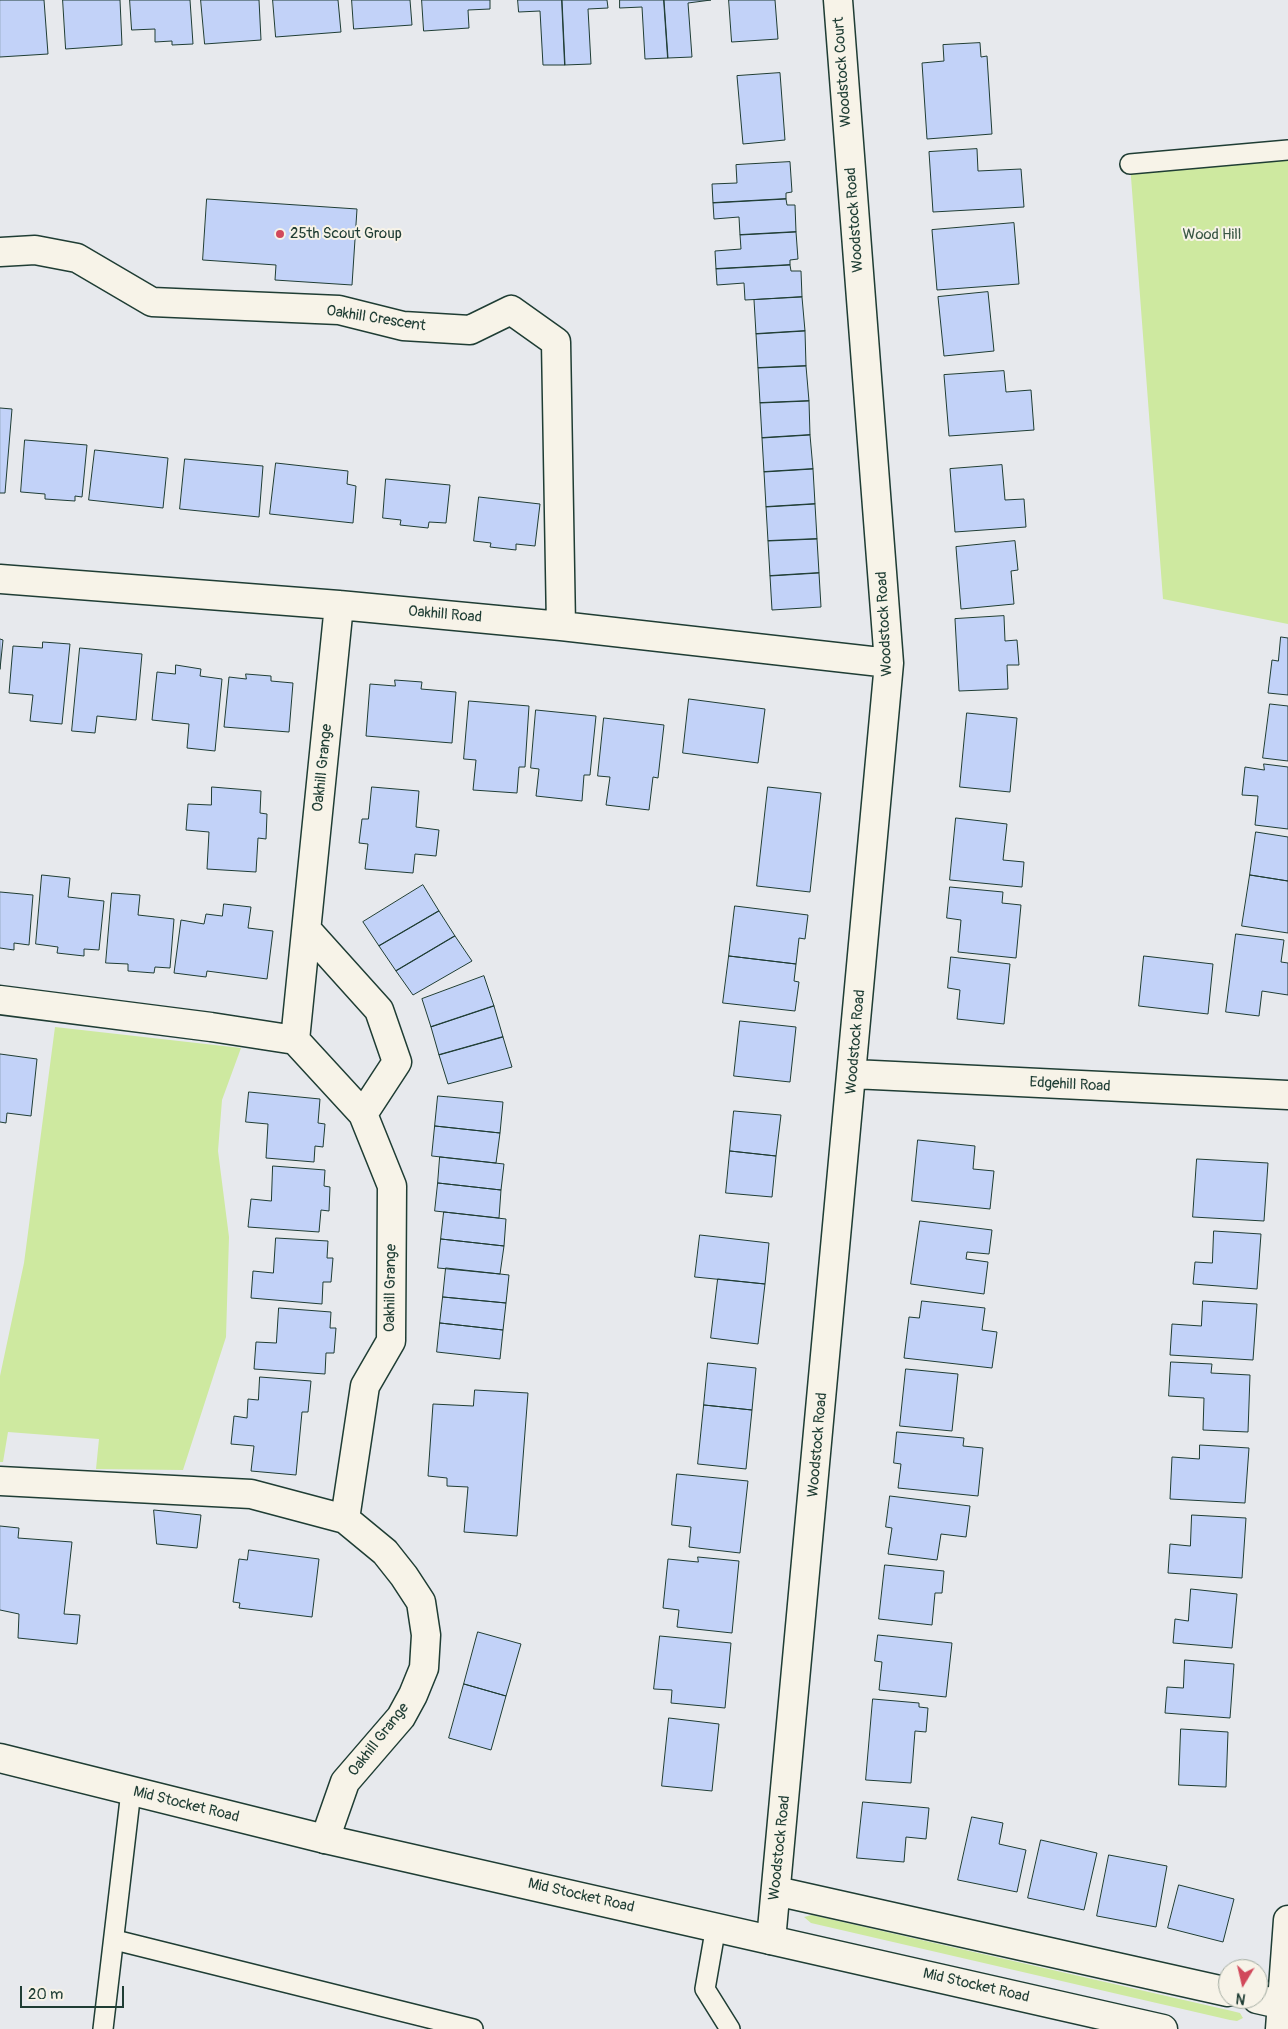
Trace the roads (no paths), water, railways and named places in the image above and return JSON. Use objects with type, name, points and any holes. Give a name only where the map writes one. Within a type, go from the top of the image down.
[{"type":"street","name":"Woodstock Court","points":[[838,0],[849,143]]},
{"type":"street","name":"Woodstock Road","points":[[771,1940],[890,663],[849,143]]},
{"type":"street","name":"Oakhill Crescent","points":[[0,252],[35,250],[77,258],[152,302],[339,310],[403,326],[470,330],[511,310],[556,342],[561,626]]},
{"type":"street","name":"Oakhill Road","points":[[0,579],[339,605],[561,626],[890,663]]},
{"type":"street","name":"Oakhill Grange","points":[[339,605],[295,1040],[363,1114],[392,1186],[391,1341],[365,1386],[346,1520]]},
{"type":"street","points":[[307,930],[379,1010],[397,1062],[363,1114]]},
{"type":"street","points":[[0,1000],[211,1027],[295,1040]]},
{"type":"street","name":"Edgehill Road","points":[[853,1074],[1288,1095]]},
{"type":"street","name":"Oakhill Grange","points":[[0,1481],[251,1494],[346,1520],[385,1552],[421,1602],[426,1635],[424,1668],[413,1695],[401,1717],[345,1782],[325,1839]]},
{"type":"street","name":"Mid Stocket Road","points":[[0,1758],[325,1839],[716,1926],[1163,2029]]},
{"type":"street","points":[[776,1891],[1218,1990]]},
{"type":"street","points":[[1277,2010],[1288,1920]]},
{"type":"lane","points":[[1130,164],[1288,150]]},
{"type":"lane","points":[[103,2029],[115,1940],[131,1791]]},
{"type":"lane","points":[[716,1926],[705,1989],[730,2029]]},
{"type":"lane","points":[[115,1940],[473,2029]]},
{"type":"place","name":"25th Scout Group","points":[[280,234]]},
{"type":"park label","name":"Wood Hill","points":[[1212,235]]}]
